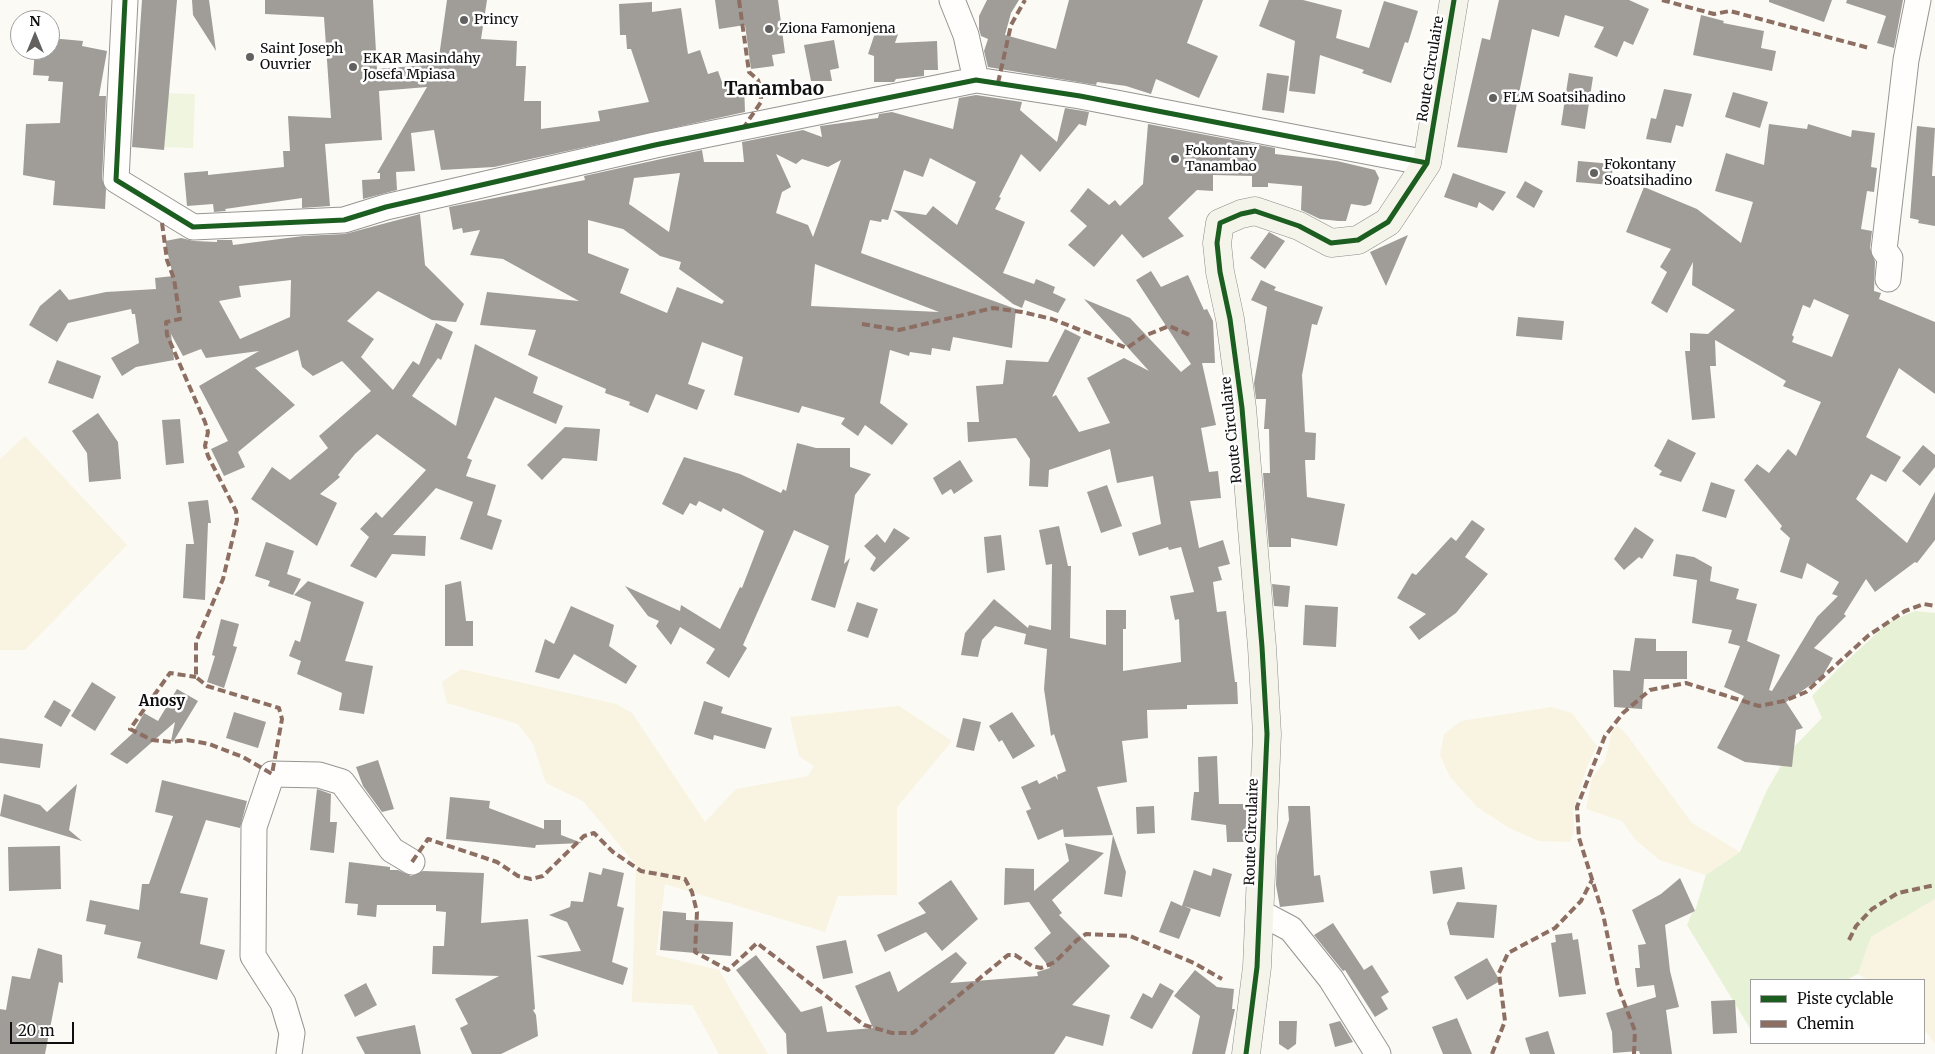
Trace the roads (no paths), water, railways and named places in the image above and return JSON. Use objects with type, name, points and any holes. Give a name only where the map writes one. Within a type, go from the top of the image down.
[{"type":"street","points":[[125,0],[116,180],[194,227],[344,220],[386,207],[655,145],[976,80],[1080,96],[1427,163]]},
{"type":"street","points":[[952,0],[966,35],[976,80]]},
{"type":"street","name":"Route Circulaire","points":[[1246,1054],[1256,980],[1267,734],[1262,647],[1242,408],[1230,319],[1220,272],[1217,243],[1220,223],[1241,214],[1255,211],[1299,226],[1331,243],[1358,240],[1388,222],[1427,163],[1454,0]]},
{"type":"street","points":[[1888,279],[1890,258],[1884,250],[1885,240],[1906,60],[1918,0]]},
{"type":"street","points":[[290,1054],[292,1034],[283,1003],[253,956],[254,826],[272,774],[319,774],[342,782],[392,850],[412,862]]},
{"type":"street","points":[[1259,912],[1291,929],[1331,979],[1378,1054]]},
{"type":"place","name":"Princy","points":[[464,20]]},
{"type":"place","name":"Ziona Famonjena","points":[[769,29]]},
{"type":"place","name":"Saint Joseph Ouvrier","points":[[250,57]]},
{"type":"place","name":"EKAR Masindahy Josefa Mpiasa","points":[[353,67]]},
{"type":"place","name":"FLM Soatsihadino","points":[[1493,98]]},
{"type":"place","name":"Fokontany Tanambao","points":[[1175,159]]},
{"type":"place","name":"Fokontany Soatsihadino","points":[[1594,173]]},
{"type":"district","name":"Tanambao","points":[[774,90]]},
{"type":"district","name":"Anosy","points":[[162,702]]}]
